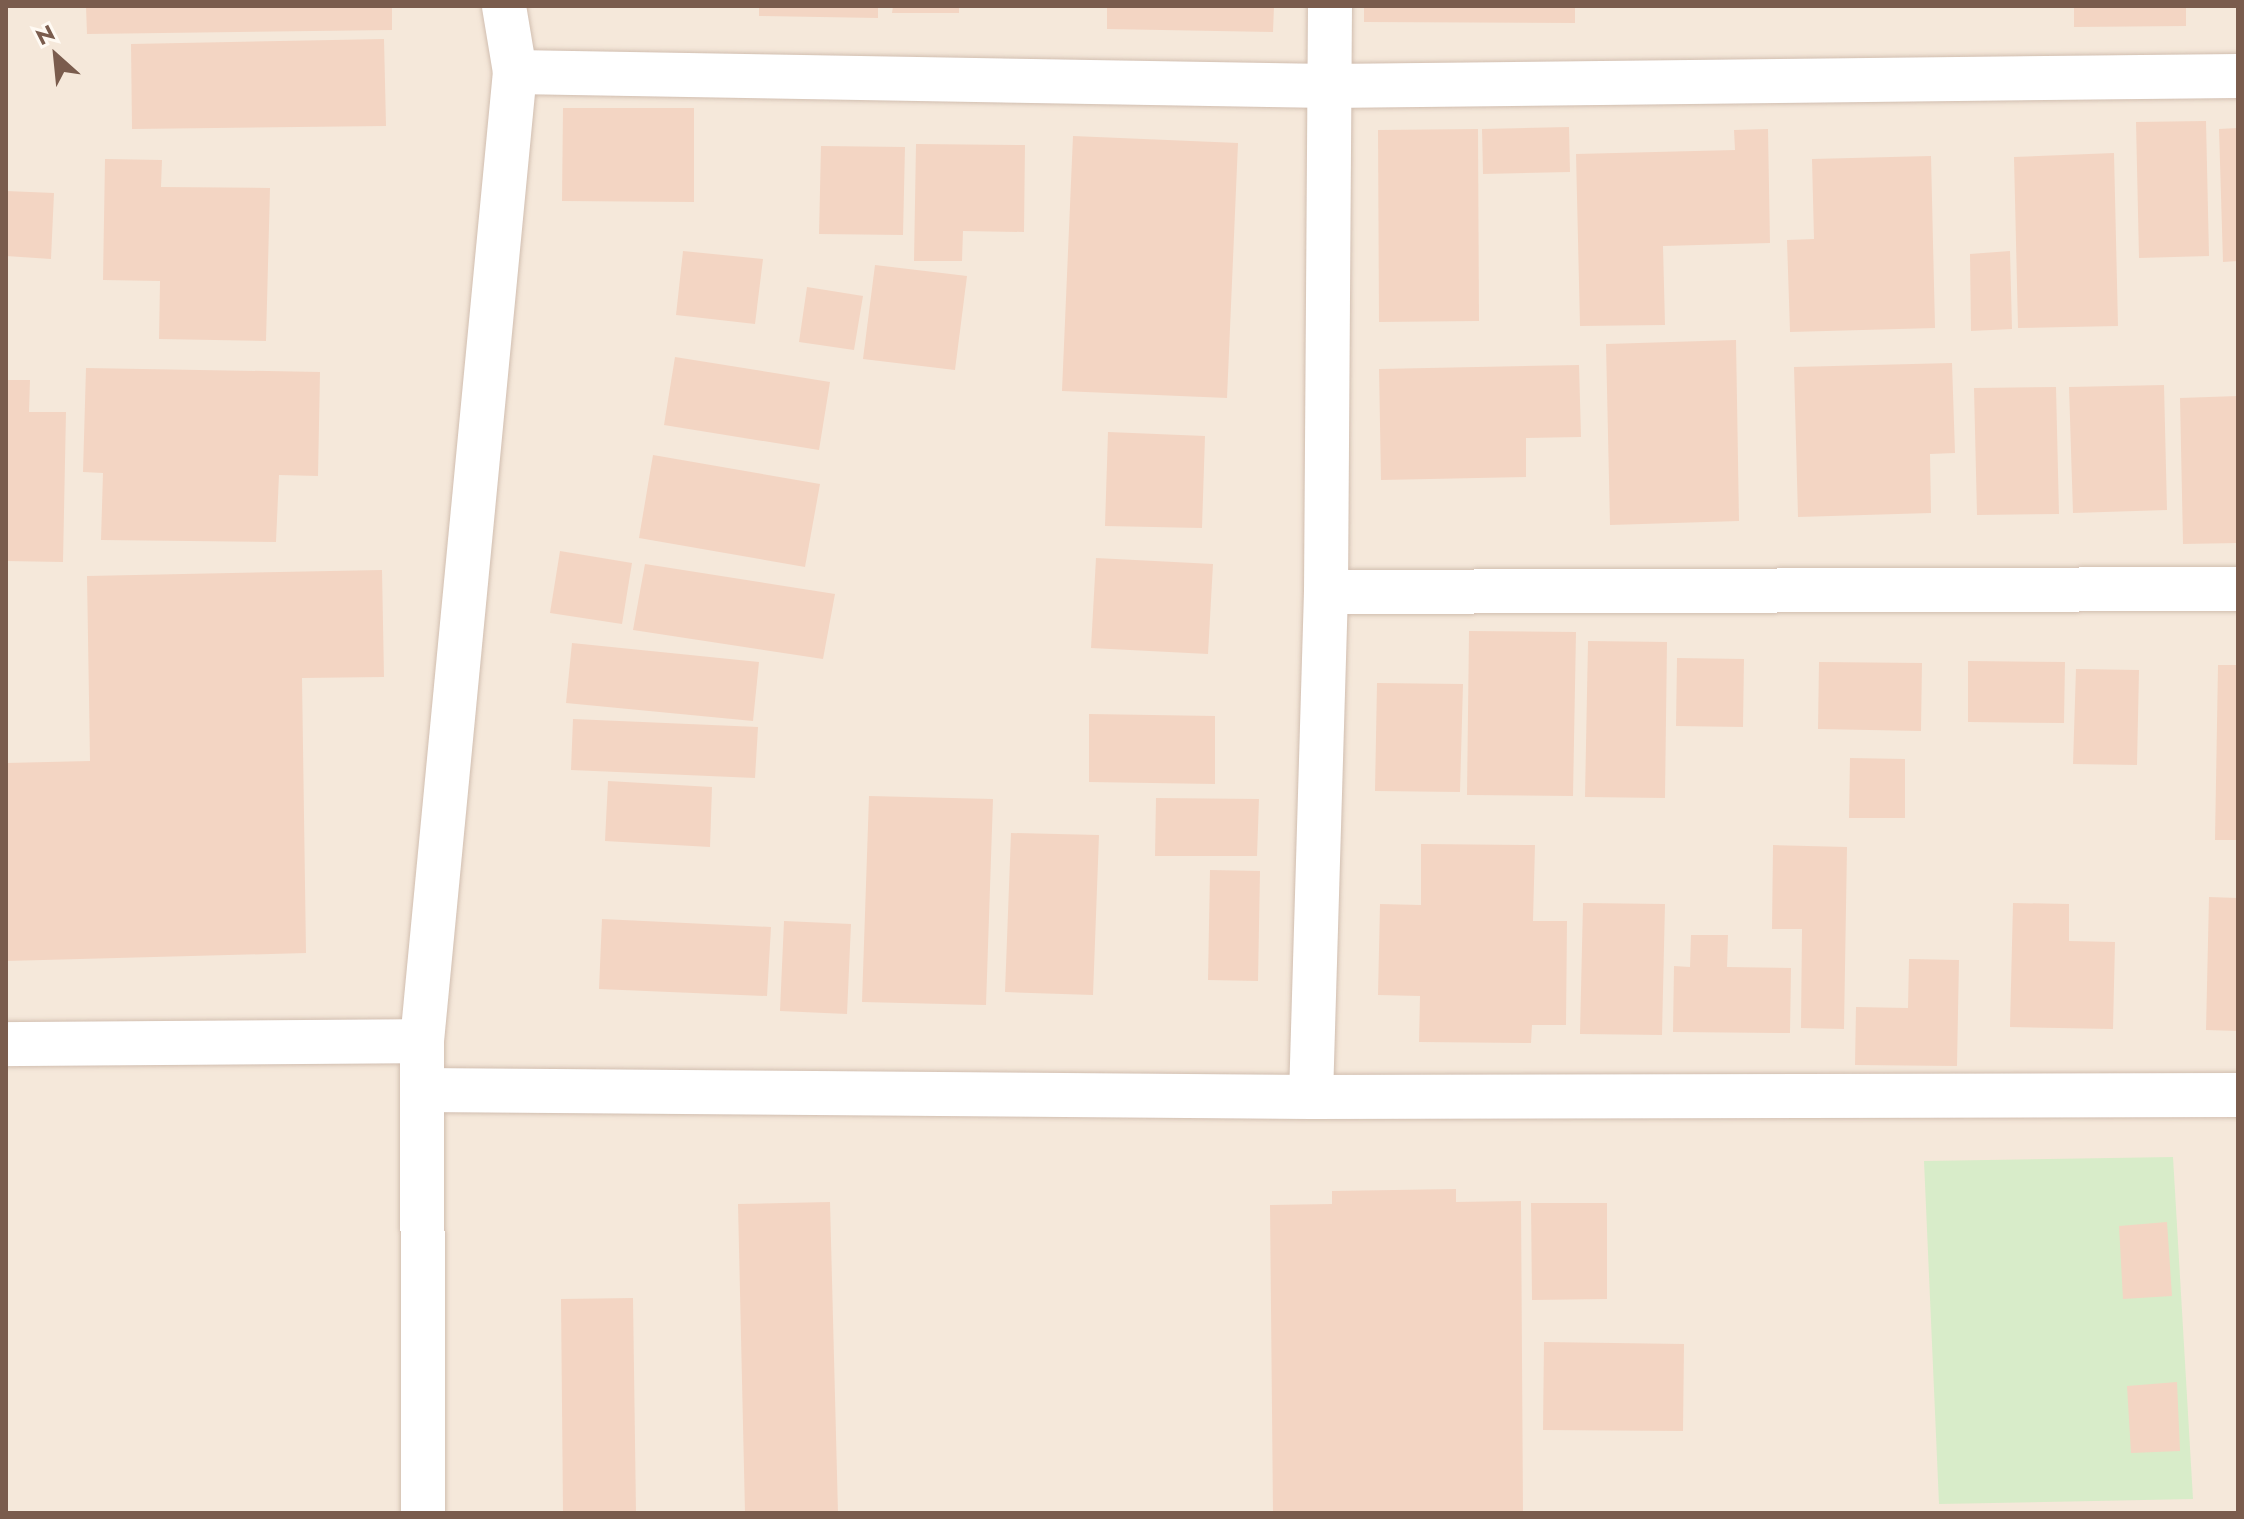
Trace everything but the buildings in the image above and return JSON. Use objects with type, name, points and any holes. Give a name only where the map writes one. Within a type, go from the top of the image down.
[{"type":"street","points":[[423,1513],[422,1041],[515,72],[504,6]]},
{"type":"street","points":[[1311,1097],[1326,592],[1330,6]]},
{"type":"street","points":[[515,72],[1328,86],[2238,76]]},
{"type":"street","points":[[1326,592],[2238,589]]},
{"type":"street","points":[[6,1044],[422,1041]]},
{"type":"street","points":[[422,1090],[1311,1097],[2238,1095]]},
{"type":"shaded area","points":[[6,6],[2238,6],[2238,1513],[6,1513]]},
{"type":"green space","points":[[2173,1157],[2193,1499],[1939,1504],[1924,1161]]}]
